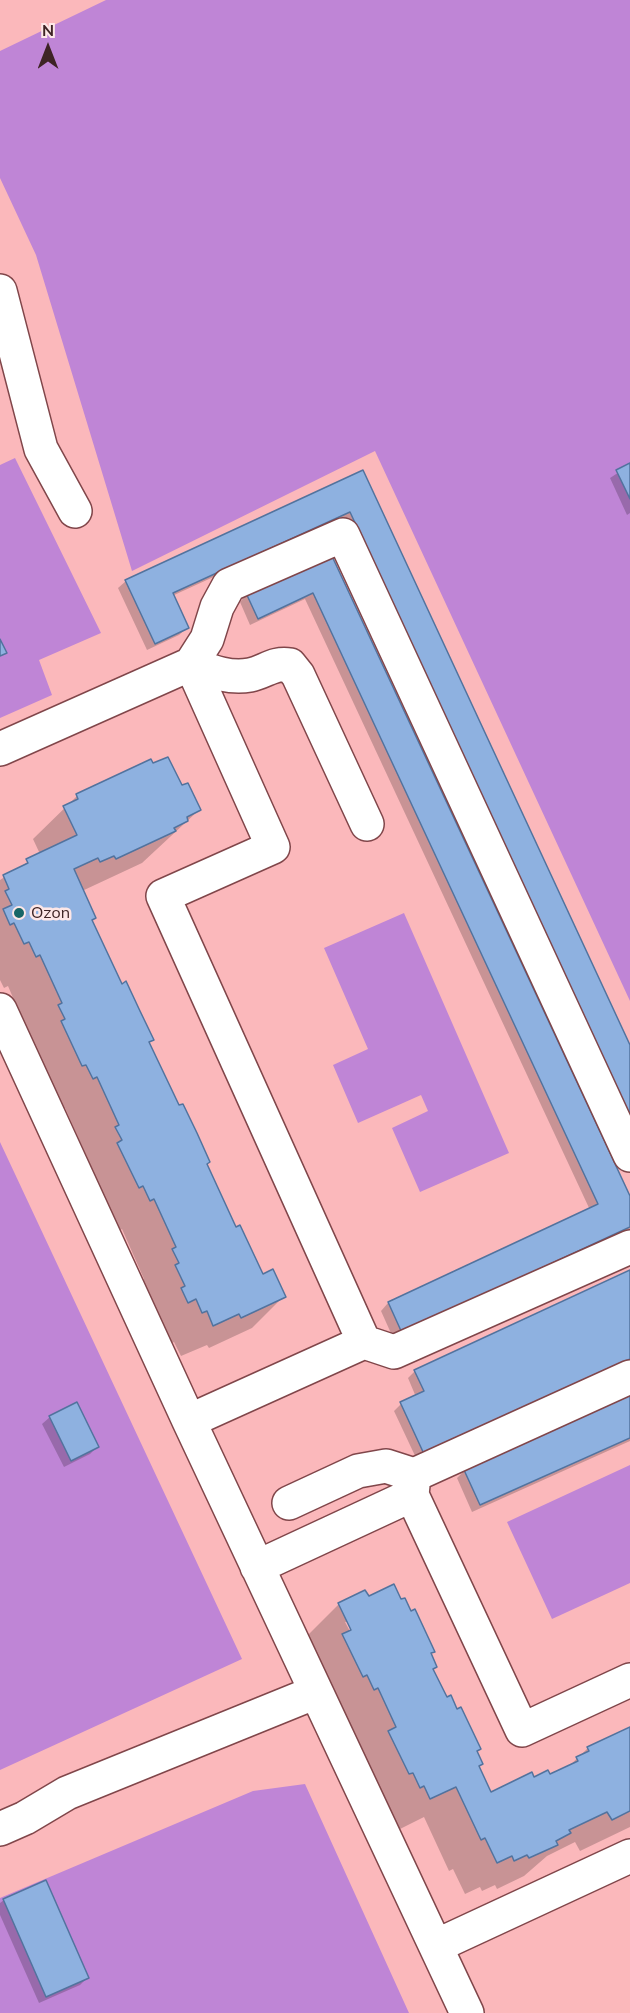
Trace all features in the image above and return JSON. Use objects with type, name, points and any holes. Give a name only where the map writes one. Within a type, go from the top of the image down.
[{"type":"lane","points":[[0,291],[40,449],[75,511]]},
{"type":"lane","points":[[0,750],[191,664],[207,639],[217,608],[230,585],[343,535],[630,1155]]},
{"type":"lane","points":[[191,664],[219,675],[250,675],[279,663],[290,665],[298,675],[367,824]]},
{"type":"lane","points":[[191,664],[273,847],[163,896],[364,1342]]},
{"type":"lane","points":[[0,1010],[189,1421],[467,2013]]},
{"type":"lane","points":[[189,1421],[364,1342],[394,1352],[630,1247]]},
{"type":"lane","points":[[257,1567],[413,1485],[630,1377]]},
{"type":"lane","points":[[289,1503],[358,1471],[386,1466],[413,1485],[522,1730],[630,1680]]},
{"type":"lane","points":[[13,1824],[67,1793],[320,1700]]},
{"type":"lane","points":[[436,1946],[630,1856]]},
{"type":"shaded area","points":[[106,0],[630,0],[630,1001],[375,451],[132,571],[36,255],[0,178],[0,51]]},
{"type":"shaded area","points":[[15,458],[101,633],[39,660],[52,695],[0,718],[0,465]]},
{"type":"shaded area","points":[[404,913],[509,1153],[420,1192],[392,1128],[428,1111],[421,1095],[358,1123],[333,1065],[368,1049],[324,948]]},
{"type":"shaded area","points":[[0,1142],[242,1659],[0,1770]]},
{"type":"shaded area","points":[[630,1465],[630,1583],[552,1619],[507,1522]]},
{"type":"shaded area","points":[[305,1784],[409,2013],[0,2013],[0,1898],[253,1791]]},
{"type":"building","points":[[630,463],[630,499],[616,470]]},
{"type":"building","points":[[363,470],[630,1045],[630,1117],[350,512],[173,593],[189,628],[155,644],[125,580]]},
{"type":"building","points":[[331,554],[630,1196],[630,1227],[402,1333],[388,1302],[598,1204],[313,593],[258,619],[246,593]]},
{"type":"building","points":[[0,639],[7,653],[0,656]]},
{"type":"building","points":[[168,757],[182,785],[188,783],[201,810],[187,817],[188,821],[174,828],[176,831],[116,859],[114,856],[100,862],[98,858],[74,869],[96,918],[92,920],[122,984],[126,981],[154,1040],[149,1042],[179,1105],[183,1104],[197,1133],[210,1162],[207,1164],[236,1227],[240,1225],[263,1274],[273,1269],[286,1297],[241,1318],[239,1314],[213,1326],[207,1311],[202,1313],[196,1299],[188,1303],[181,1288],[185,1286],[175,1265],[179,1263],[172,1249],[176,1247],[154,1199],[150,1201],[143,1186],[139,1188],[117,1143],[122,1140],[115,1127],[119,1125],[97,1077],[93,1079],[86,1065],[82,1066],[61,1021],[65,1019],[58,1005],[62,1003],[40,955],[36,957],[29,942],[24,944],[14,923],[10,925],[3,909],[12,905],[5,891],[9,889],[3,875],[28,863],[26,859],[77,835],[63,806],[78,799],[76,794],[151,759],[153,763]]},
{"type":"building","points":[[630,1270],[630,1359],[424,1454],[400,1402],[424,1391],[414,1370]]},
{"type":"building","points":[[630,1395],[630,1438],[480,1505],[464,1470]]},
{"type":"building","points":[[77,1402],[99,1447],[71,1461],[49,1416]]},
{"type":"building","points":[[394,1584],[401,1599],[405,1598],[411,1611],[415,1609],[435,1652],[431,1653],[437,1667],[433,1669],[447,1697],[451,1695],[457,1709],[461,1707],[481,1749],[477,1751],[483,1764],[479,1766],[491,1792],[532,1772],[534,1777],[548,1770],[550,1774],[578,1761],[576,1757],[589,1751],[587,1747],[630,1727],[630,1811],[612,1820],[607,1812],[569,1830],[571,1833],[556,1841],[558,1845],[529,1858],[527,1855],[514,1861],[512,1856],[497,1863],[485,1838],[481,1840],[456,1787],[430,1799],[424,1786],[420,1788],[413,1773],[409,1774],[388,1731],[396,1727],[378,1688],[374,1690],[367,1675],[363,1677],[342,1634],[351,1630],[338,1603],[365,1590],[369,1596]]},
{"type":"building","points":[[46,1880],[89,1978],[46,1997],[3,1899]]},
{"type":"place","name":"Ozon","points":[[19,913]]}]
